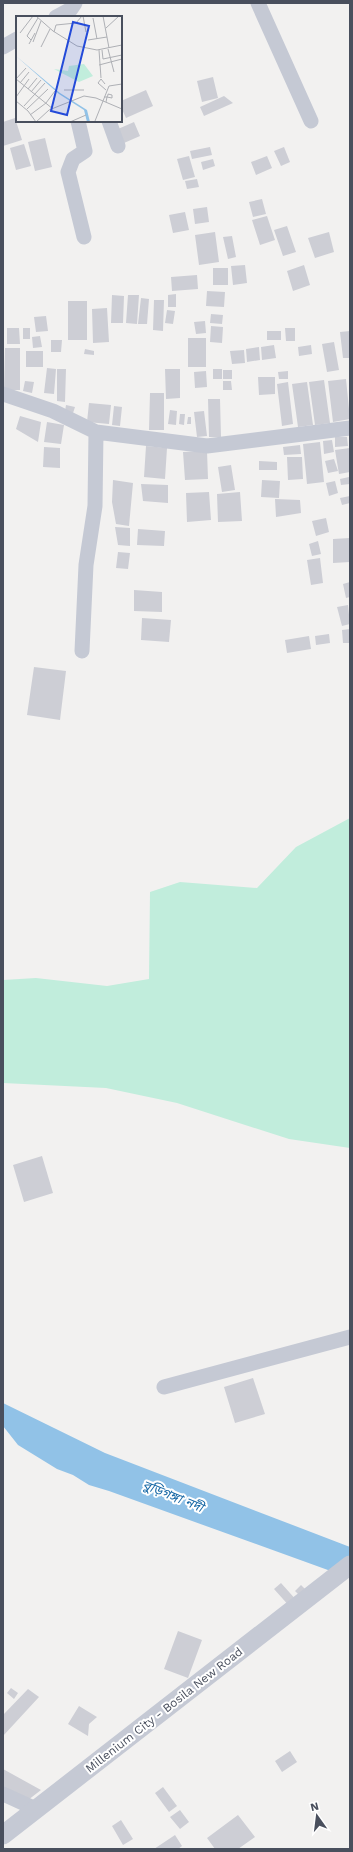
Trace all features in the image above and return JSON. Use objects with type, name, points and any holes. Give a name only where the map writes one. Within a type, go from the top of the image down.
[{"type":"street","points":[[258,3],[311,121]]},
{"type":"street","points":[[58,16],[73,10]]},
{"type":"street","points":[[3,47],[16,40]]},
{"type":"street","points":[[78,122],[85,151],[73,159],[68,172],[84,237]]},
{"type":"street","points":[[109,122],[118,146]]},
{"type":"street","points":[[3,394],[53,411],[96,432],[207,446],[350,428]]},
{"type":"street","points":[[82,650],[86,565],[95,506],[96,432]]},
{"type":"street","points":[[164,1388],[350,1337]]},
{"type":"street","name":"Millenium City - Bosila New Road","points":[[3,1835],[325,1586],[350,1565]]},
{"type":"street","points":[[3,1794],[36,1810]]},
{"type":"green space","points":[[350,818],[350,1148],[289,1139],[177,1103],[106,1088],[3,1083],[3,980],[36,978],[107,986],[149,979],[150,892],[180,882],[257,888],[296,847]]},
{"type":"water","name":"বুড়িগঙ্গা নদী","points":[[3,1403],[105,1453],[350,1547],[350,1578],[89,1485],[73,1475],[57,1469],[18,1445],[3,1426]]},
{"type":"building","points":[[213,77],[218,98],[202,102],[197,81]]},
{"type":"building","points":[[146,90],[153,106],[126,118],[122,109],[122,101]]},
{"type":"building","points":[[224,96],[233,103],[204,116],[200,107]]},
{"type":"building","points":[[15,118],[22,140],[3,146],[3,122]]},
{"type":"building","points":[[134,122],[140,136],[124,143],[118,129]]},
{"type":"building","points":[[45,138],[52,167],[35,171],[28,142]]},
{"type":"building","points":[[24,144],[31,166],[16,170],[10,148]]},
{"type":"building","points":[[210,147],[212,155],[192,159],[190,151]]},
{"type":"building","points":[[284,147],[290,162],[281,166],[274,151]]},
{"type":"building","points":[[189,156],[195,177],[183,180],[177,159]]},
{"type":"building","points":[[267,156],[272,168],[256,175],[251,162]]},
{"type":"building","points":[[213,159],[215,166],[203,170],[201,162]]},
{"type":"building","points":[[197,179],[199,187],[187,189],[185,181]]},
{"type":"building","points":[[262,199],[266,214],[253,217],[249,202]]},
{"type":"building","points":[[207,207],[209,222],[195,224],[193,209]]},
{"type":"building","points":[[185,212],[189,230],[173,233],[169,215]]},
{"type":"building","points":[[267,216],[275,240],[260,245],[252,220]]},
{"type":"building","points":[[287,226],[296,252],[283,256],[274,230]]},
{"type":"building","points":[[215,232],[219,262],[199,265],[195,235]]},
{"type":"building","points":[[329,232],[334,252],[315,258],[308,238]]},
{"type":"building","points":[[232,236],[236,257],[228,259],[223,237]]},
{"type":"building","points":[[245,265],[247,283],[233,285],[231,266]]},
{"type":"building","points":[[304,265],[310,285],[293,291],[287,271]]},
{"type":"building","points":[[213,268],[228,268],[228,285],[213,285]]},
{"type":"building","points":[[197,275],[198,289],[172,291],[171,277]]},
{"type":"building","points":[[207,291],[225,292],[224,307],[206,306]]},
{"type":"building","points":[[176,294],[176,307],[168,307],[168,295]]},
{"type":"building","points":[[112,295],[124,296],[123,323],[111,323]]},
{"type":"building","points":[[128,295],[139,295],[137,324],[126,323]]},
{"type":"building","points":[[141,298],[149,299],[147,324],[138,324]]},
{"type":"building","points":[[154,300],[164,300],[163,331],[153,330]]},
{"type":"building","points":[[68,301],[87,301],[87,340],[68,340]]},
{"type":"building","points":[[107,308],[109,342],[93,343],[92,309]]},
{"type":"building","points":[[167,310],[175,311],[173,324],[165,323]]},
{"type":"building","points":[[211,314],[223,315],[222,324],[210,323]]},
{"type":"building","points":[[46,316],[48,331],[36,332],[34,317]]},
{"type":"building","points":[[205,321],[206,333],[196,334],[194,322]]},
{"type":"building","points":[[211,326],[223,327],[222,343],[210,342]]},
{"type":"building","points":[[7,328],[19,328],[20,344],[7,344]]},
{"type":"building","points":[[23,328],[30,328],[30,339],[23,339]]},
{"type":"building","points":[[285,328],[295,328],[295,341],[286,341]]},
{"type":"building","points":[[267,331],[281,331],[281,340],[267,340]]},
{"type":"building","points":[[350,331],[350,358],[343,358],[340,332]]},
{"type":"building","points":[[40,336],[42,347],[33,348],[32,337]]},
{"type":"building","points":[[188,338],[206,338],[206,367],[188,367]]},
{"type":"building","points":[[51,340],[62,340],[61,352],[51,352]]},
{"type":"building","points":[[334,342],[339,370],[327,372],[322,344]]},
{"type":"building","points":[[274,345],[276,358],[262,360],[261,347]]},
{"type":"building","points":[[311,345],[312,354],[299,356],[298,347]]},
{"type":"building","points":[[259,347],[260,360],[247,362],[246,349]]},
{"type":"building","points":[[5,348],[20,348],[20,390],[4,390]]},
{"type":"building","points":[[85,349],[94,351],[94,355],[84,354]]},
{"type":"building","points":[[244,350],[245,363],[232,364],[230,351]]},
{"type":"building","points":[[26,351],[43,351],[43,367],[26,367]]},
{"type":"building","points":[[47,368],[56,369],[54,394],[44,393]]},
{"type":"building","points":[[57,369],[66,369],[65,402],[57,401]]},
{"type":"building","points":[[165,369],[180,369],[180,398],[166,399]]},
{"type":"building","points":[[213,369],[222,369],[222,379],[213,379]]},
{"type":"building","points":[[223,370],[232,370],[232,379],[223,379]]},
{"type":"building","points":[[206,371],[207,387],[195,388],[194,372]]},
{"type":"building","points":[[288,371],[288,379],[279,379],[278,372]]},
{"type":"building","points":[[258,377],[275,377],[275,394],[259,395]]},
{"type":"building","points":[[346,379],[350,419],[333,422],[328,381]]},
{"type":"building","points":[[324,380],[330,423],[315,425],[309,382]]},
{"type":"building","points":[[25,381],[34,382],[32,393],[23,391]]},
{"type":"building","points":[[223,381],[231,381],[232,390],[223,390]]},
{"type":"building","points":[[288,382],[293,424],[282,426],[277,384]]},
{"type":"building","points":[[307,382],[313,425],[298,427],[292,384]]},
{"type":"building","points":[[150,393],[164,393],[164,430],[149,430]]},
{"type":"building","points":[[208,399],[220,399],[221,437],[209,437]]},
{"type":"building","points":[[89,403],[111,405],[109,424],[87,422]]},
{"type":"building","points":[[66,405],[75,407],[73,413],[65,411]]},
{"type":"building","points":[[114,406],[122,407],[120,426],[112,425]]},
{"type":"building","points":[[170,410],[177,411],[176,425],[168,424]]},
{"type":"building","points":[[204,411],[207,436],[197,437],[194,412]]},
{"type":"building","points":[[180,414],[185,414],[184,425],[179,424]]},
{"type":"building","points":[[20,416],[41,422],[38,442],[16,429]]},
{"type":"building","points":[[188,417],[191,417],[191,424],[187,424]]},
{"type":"building","points":[[47,422],[64,425],[61,444],[44,442]]},
{"type":"building","points":[[335,437],[347,437],[348,446],[335,447]]},
{"type":"building","points":[[332,440],[334,452],[324,454],[323,441]]},
{"type":"building","points":[[320,442],[324,482],[307,484],[303,444]]},
{"type":"building","points":[[300,445],[301,454],[284,455],[283,447]]},
{"type":"building","points":[[146,446],[167,448],[165,479],[144,477]]},
{"type":"building","points":[[44,447],[60,448],[60,468],[43,467]]},
{"type":"building","points":[[350,448],[350,472],[339,474],[335,450]]},
{"type":"building","points":[[207,451],[208,479],[185,480],[183,452]]},
{"type":"building","points":[[287,457],[302,457],[303,479],[288,480]]},
{"type":"building","points":[[334,459],[338,471],[328,473],[325,461]]},
{"type":"building","points":[[259,461],[277,462],[277,470],[259,470]]},
{"type":"building","points":[[231,465],[235,490],[222,492],[218,467]]},
{"type":"building","points":[[349,477],[350,484],[341,485],[340,479]]},
{"type":"building","points":[[113,480],[133,483],[129,526],[116,524],[112,502]]},
{"type":"building","points":[[262,480],[280,481],[279,498],[261,497]]},
{"type":"building","points":[[335,481],[338,493],[329,496],[326,483]]},
{"type":"building","points":[[141,484],[168,485],[168,503],[143,501]]},
{"type":"building","points":[[209,492],[211,520],[187,522],[186,493]]},
{"type":"building","points":[[240,492],[242,521],[218,522],[217,494]]},
{"type":"building","points":[[350,496],[350,503],[342,505],[340,498]]},
{"type":"building","points":[[275,499],[300,500],[301,513],[276,517]]},
{"type":"building","points":[[326,518],[329,532],[316,536],[312,521]]},
{"type":"building","points":[[115,527],[130,528],[130,546],[118,545]]},
{"type":"building","points":[[138,529],[165,531],[164,546],[137,545]]},
{"type":"building","points":[[350,538],[350,562],[333,563],[333,539]]},
{"type":"building","points":[[318,541],[321,554],[312,556],[309,544]]},
{"type":"building","points":[[118,552],[130,553],[128,569],[116,568]]},
{"type":"building","points":[[320,558],[323,583],[311,585],[307,560]]},
{"type":"building","points":[[350,582],[350,597],[346,598],[343,584]]},
{"type":"building","points":[[134,590],[162,592],[162,612],[134,611]]},
{"type":"building","points":[[348,605],[350,624],[342,626],[337,607]]},
{"type":"building","points":[[142,618],[171,620],[169,642],[141,640]]},
{"type":"building","points":[[350,629],[350,643],[343,643],[342,630]]},
{"type":"building","points":[[329,634],[330,643],[316,645],[315,636]]},
{"type":"building","points":[[309,636],[311,649],[287,653],[285,640]]},
{"type":"building","points":[[34,667],[66,671],[60,720],[27,715]]},
{"type":"building","points":[[42,1156],[53,1193],[24,1202],[13,1165]]},
{"type":"building","points":[[253,1378],[265,1414],[235,1423],[224,1387]]},
{"type":"building","points":[[281,1583],[298,1602],[291,1608],[274,1589]]},
{"type":"building","points":[[301,1585],[309,1593],[303,1599],[295,1591]]},
{"type":"building","points":[[178,1631],[202,1640],[188,1678],[164,1669]]},
{"type":"building","points":[[11,1688],[18,1693],[14,1699],[7,1693]]},
{"type":"building","points":[[28,1689],[39,1697],[3,1736],[3,1715]]},
{"type":"building","points":[[79,1706],[97,1717],[89,1724],[88,1736],[68,1724]]},
{"type":"building","points":[[290,1751],[297,1762],[282,1772],[275,1761]]},
{"type":"building","points":[[3,1769],[41,1790],[19,1807],[3,1794]]},
{"type":"building","points":[[163,1787],[177,1806],[169,1812],[155,1793]]},
{"type":"building","points":[[180,1810],[189,1822],[180,1829],[170,1817]]},
{"type":"building","points":[[238,1815],[255,1837],[238,1849],[215,1849],[207,1838]]},
{"type":"building","points":[[121,1820],[133,1839],[123,1845],[112,1826]]},
{"type":"building","points":[[175,1835],[182,1846],[178,1849],[154,1849]]}]
